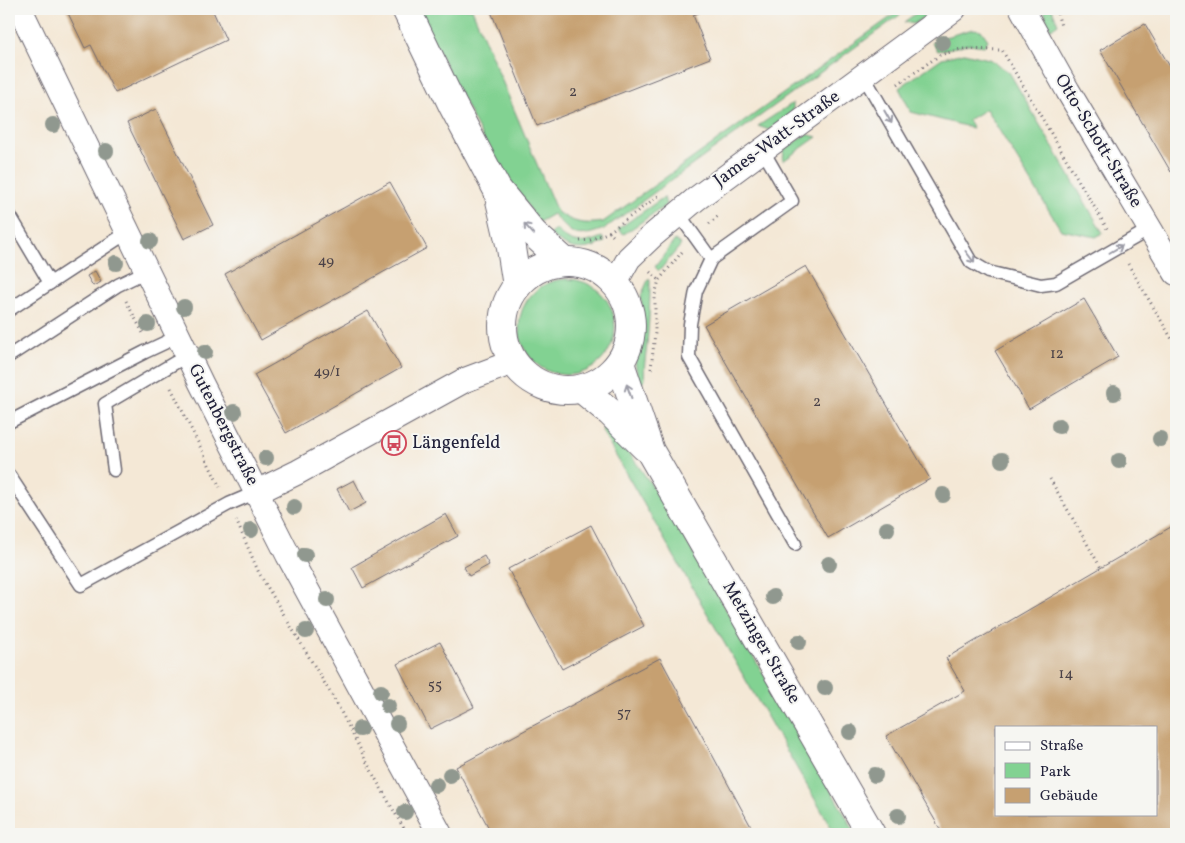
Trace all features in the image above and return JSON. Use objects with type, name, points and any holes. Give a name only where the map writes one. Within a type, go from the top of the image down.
[{"type":"street","name":"Gutenbergstraße","points":[[20,9],[183,346],[288,555],[440,834]]},
{"type":"street","points":[[406,9],[453,106],[497,189],[533,233],[565,262]]},
{"type":"street","name":"James-Watt-Straße","points":[[615,283],[629,258],[678,213],[762,149],[954,9]]},
{"type":"street","name":"Otto-Schott-Straße","points":[[1022,9],[1176,273]]},
{"type":"street","points":[[497,189],[511,248],[517,286]]},
{"type":"street","points":[[565,262],[592,267],[615,283],[626,301],[631,322],[629,344],[620,363],[605,378],[582,389],[556,390],[532,380],[513,362],[503,337],[504,310],[517,286],[538,269],[565,262]]},
{"type":"street","points":[[257,492],[298,472],[465,380],[513,362]]},
{"type":"street","name":"Metzinger Straße","points":[[620,363],[650,451],[871,834]]},
{"type":"street","name":"Metzinger Straße","points":[[582,389],[611,413],[650,451]]},
{"type":"lane","points":[[863,75],[971,262],[988,272],[1041,284],[1056,284],[1150,229]]},
{"type":"lane","points":[[762,149],[792,201],[711,259],[696,290],[690,324],[689,357],[795,544]]},
{"type":"lane","points":[[678,213],[711,259]]},
{"type":"lane","points":[[9,214],[50,283]]},
{"type":"lane","points":[[9,310],[128,232]]},
{"type":"lane","points":[[9,356],[118,285],[148,271]]},
{"type":"lane","points":[[9,422],[152,349],[183,346]]},
{"type":"lane","points":[[114,470],[105,404],[162,370],[183,346]]},
{"type":"lane","points":[[9,475],[81,585],[229,504],[257,492]]},
{"type":"path","points":[[877,98],[940,55],[961,50],[1002,50],[1176,346]]},
{"type":"path","points":[[659,280],[695,237],[720,214]]},
{"type":"path","points":[[118,285],[152,349]]},
{"type":"path","points":[[162,370],[229,504],[259,573],[337,704],[374,776],[407,834]]},
{"type":"path","points":[[1050,480],[1100,568]]},
{"type":"green space","points":[[417,9],[472,9],[557,212],[574,221],[590,223],[603,222],[902,9],[908,9],[604,229],[580,235],[570,231],[553,214],[539,222],[492,156]]},
{"type":"green space","points":[[922,9],[935,9],[914,24],[904,22]]},
{"type":"green space","points":[[1044,9],[1052,9],[1058,24],[1051,29],[1047,23]]},
{"type":"green space","points":[[973,29],[981,30],[988,40],[984,46],[969,44],[938,51],[932,43],[945,37]]},
{"type":"green space","points":[[964,53],[989,59],[1009,72],[1103,233],[1096,237],[1061,230],[986,109],[968,120],[973,128],[911,112],[899,88],[942,58]]},
{"type":"green space","points":[[793,103],[793,114],[769,130],[758,126]]},
{"type":"green space","points":[[806,134],[817,137],[783,161],[784,150]]},
{"type":"green space","points":[[664,197],[666,205],[624,234],[618,229]]},
{"type":"green space","points":[[556,229],[561,235],[572,241],[588,242],[602,237],[605,242],[590,248],[576,249],[563,244],[550,234]]},
{"type":"green space","points":[[675,240],[681,245],[659,271],[655,267]]},
{"type":"green space","points":[[649,278],[650,304],[644,366],[645,380],[639,385],[635,362],[642,338],[641,296]]},
{"type":"green space","points":[[567,279],[585,283],[601,293],[611,309],[615,327],[611,345],[601,361],[585,371],[567,375],[549,371],[533,361],[523,345],[519,327],[523,309],[533,293],[549,283]]},
{"type":"green space","points":[[604,425],[625,447],[665,504],[856,834],[835,834],[616,456],[602,431]]},
{"type":"building","points":[[66,9],[163,9],[166,15],[179,9],[212,9],[226,40],[115,93],[91,45],[85,48]]},
{"type":"building","points":[[490,9],[709,9],[693,15],[710,58],[537,126]]},
{"type":"building","points":[[1145,24],[1176,77],[1176,169],[1171,172],[1100,50]]},
{"type":"building","points":[[156,109],[213,225],[184,239],[127,123]]},
{"type":"building","points":[[390,182],[427,248],[261,340],[225,274]]},
{"type":"building","points":[[806,266],[930,479],[828,538],[704,325]]},
{"type":"building","points":[[95,271],[101,282],[93,286],[87,276]]},
{"type":"building","points":[[1084,299],[1118,357],[1029,409],[995,351]]},
{"type":"building","points":[[368,311],[401,368],[286,433],[254,375]]},
{"type":"building","points":[[354,480],[366,503],[349,512],[337,489]]},
{"type":"building","points":[[446,514],[458,536],[363,588],[352,567]]},
{"type":"building","points":[[1176,524],[1176,832],[1173,834],[943,834],[886,736],[965,691],[946,658]]},
{"type":"building","points":[[591,525],[644,626],[562,669],[508,569]]},
{"type":"building","points":[[484,556],[489,565],[469,576],[464,567]]},
{"type":"building","points":[[440,642],[474,707],[430,729],[397,664]]},
{"type":"building","points":[[660,658],[755,834],[492,834],[456,767]]},
{"type":"place","name":"Längenfeld","points":[[394,443]]}]
